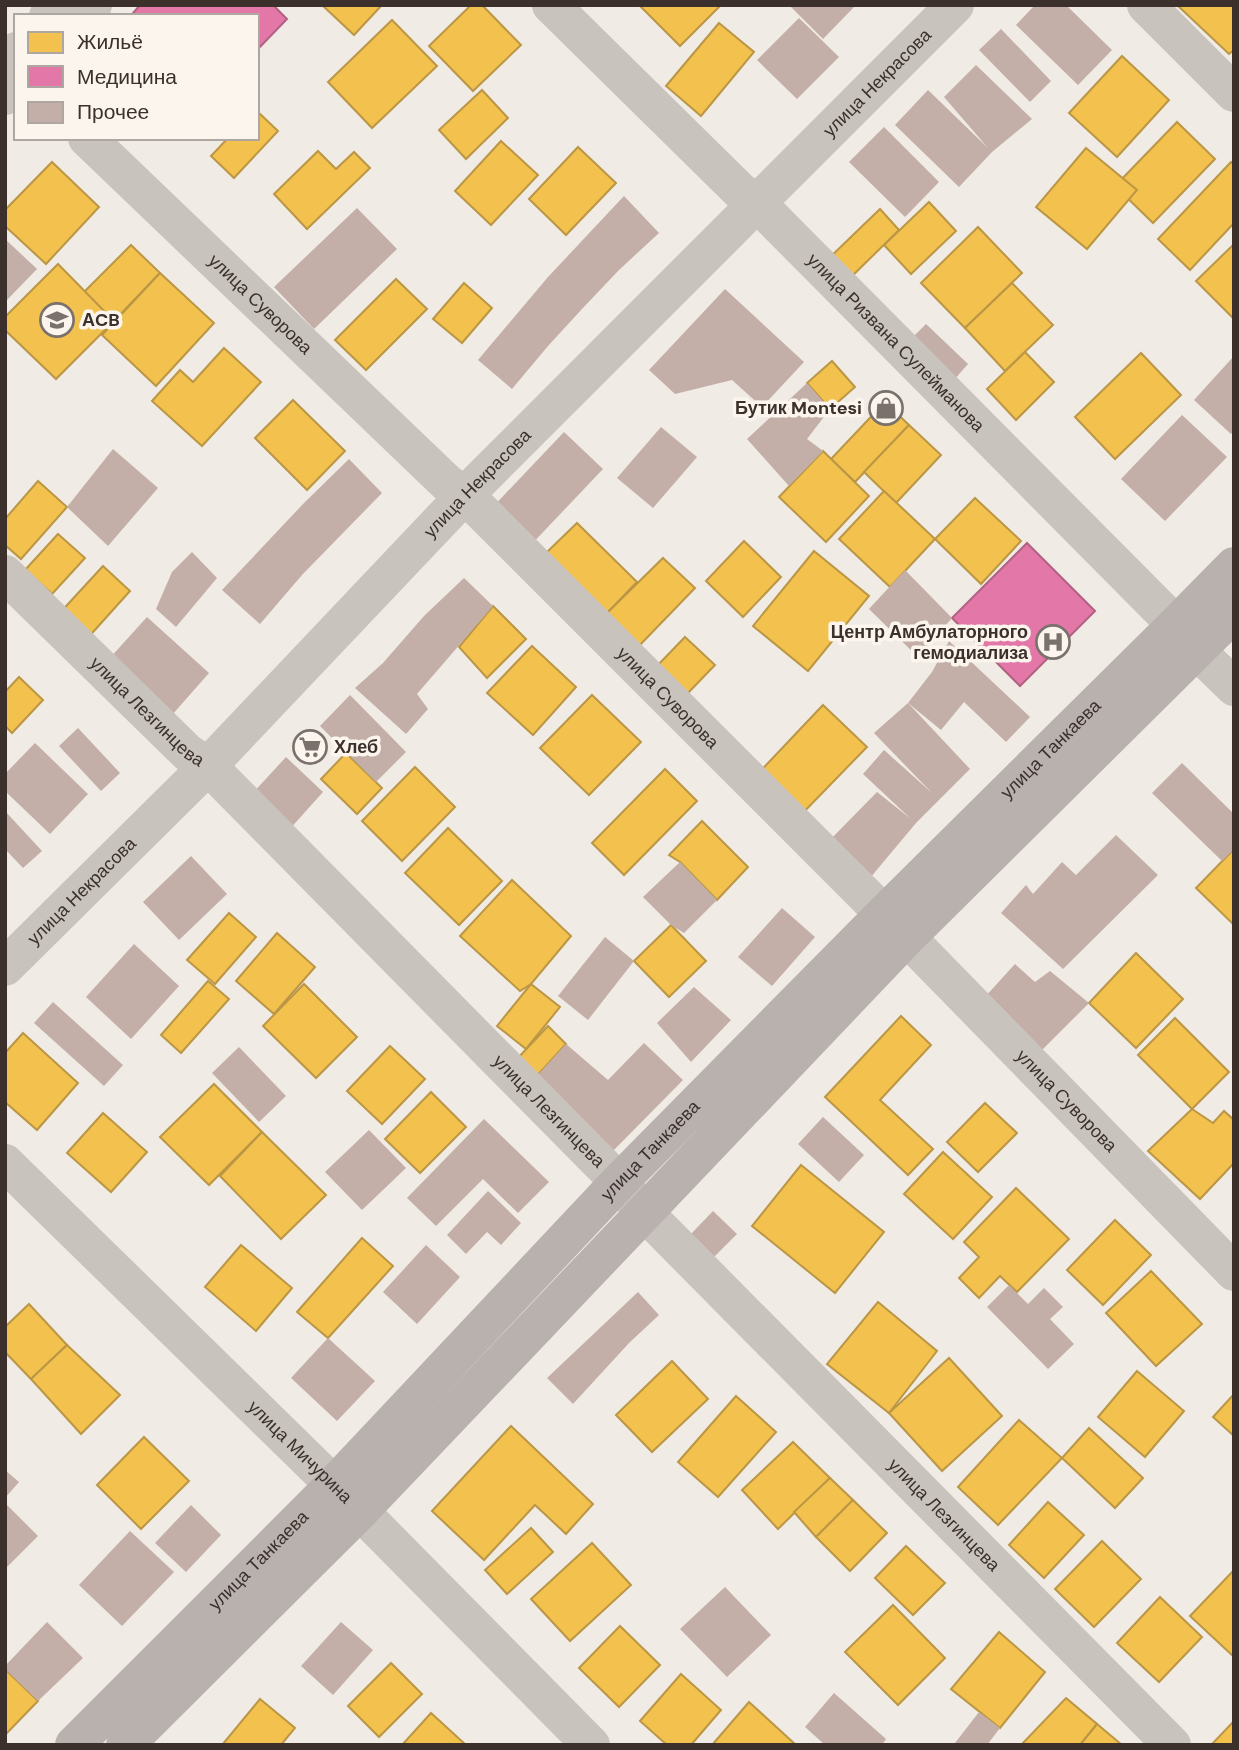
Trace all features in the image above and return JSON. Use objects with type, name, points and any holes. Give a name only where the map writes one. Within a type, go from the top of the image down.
[{"type":"main road","name":"улица Танкаева","points":[[125,1745],[347,1498],[619,1182],[895,926],[1187,638],[1234,566]]},
{"type":"main road","name":"улица Танкаева","points":[[1187,638],[1234,613]]},
{"type":"main road","name":"улица Танкаева","points":[[74,1745],[347,1498],[644,1212],[895,926]]},
{"type":"street","name":"улица Ризвана Сулейманова","points":[[551,5],[749,197],[1234,687]]},
{"type":"street","name":"улица Некрасова","points":[[749,197],[925,5]]},
{"type":"street","name":"улица Некрасова","points":[[5,967],[198,759],[456,489],[749,197],[955,5]]},
{"type":"street","points":[[1146,5],[1234,93]]},
{"type":"street","name":"улица Суворова","points":[[89,140],[456,489],[895,926],[1234,1272]]},
{"type":"street","name":"улица Лезгинцева","points":[[5,573],[198,759],[619,1182],[644,1212],[1172,1745]]},
{"type":"street","name":"улица Некрасова","points":[[5,931],[198,759]]},
{"type":"street","name":"улица Мичурина","points":[[5,1163],[347,1498],[591,1745]]},
{"type":"building: Жильё","points":[[322,5],[382,5],[354,35]]},
{"type":"building: Жильё","points":[[471,5],[482,5],[521,45],[473,91],[429,46]]},
{"type":"building: Жильё","points":[[639,5],[721,5],[680,46]]},
{"type":"building: Жильё","points":[[1177,5],[1234,5],[1234,50],[1229,54]]},
{"type":"building: Жильё","points":[[392,20],[437,66],[372,128],[328,82]]},
{"type":"building: Жильё","points":[[719,23],[754,52],[701,116],[666,86]]},
{"type":"building: Жильё","points":[[1122,56],[1169,100],[1117,157],[1069,113]]},
{"type":"building: Жильё","points":[[482,90],[508,118],[466,159],[439,130]]},
{"type":"building: Жильё","points":[[259,113],[278,131],[234,178],[211,156],[226,140],[259,140]]},
{"type":"building: Жильё","points":[[1177,122],[1215,159],[1153,223],[1115,186]]},
{"type":"building: Жильё","points":[[501,141],[538,175],[491,225],[455,191]]},
{"type":"building: Жильё","points":[[578,147],[616,183],[566,235],[529,199]]},
{"type":"building: Жильё","points":[[1086,148],[1137,190],[1087,249],[1036,207]]},
{"type":"building: Жильё","points":[[318,151],[336,169],[354,152],[370,168],[307,229],[274,194]]},
{"type":"building: Жильё","points":[[52,162],[99,207],[46,264],[5,226],[5,210]]},
{"type":"building: Жильё","points":[[1231,162],[1234,165],[1234,223],[1190,270],[1158,239]]},
{"type":"building: Жильё","points":[[929,202],[956,231],[911,274],[884,245]]},
{"type":"building: Жильё","points":[[880,209],[899,230],[844,284],[824,263]]},
{"type":"building: Жильё","points":[[978,227],[1022,273],[965,328],[921,283]]},
{"type":"building: Жильё","points":[[1234,244],[1234,315],[1232,317],[1196,281]]},
{"type":"building: Жильё","points":[[131,245],[160,273],[114,321],[84,292]]},
{"type":"building: Жильё","points":[[58,264],[114,321],[56,379],[5,330],[5,317]]},
{"type":"building: Жильё","points":[[160,273],[214,323],[156,386],[102,335]]},
{"type":"building: Жильё","points":[[396,279],[427,309],[366,370],[335,340]]},
{"type":"building: Жильё","points":[[464,283],[492,308],[462,343],[433,319]]},
{"type":"building: Жильё","points":[[1012,283],[1053,325],[1005,371],[965,328]]},
{"type":"building: Жильё","points":[[224,348],[261,382],[202,446],[152,401],[180,370],[193,382]]},
{"type":"building: Жильё","points":[[1025,352],[1054,382],[1016,420],[987,389]]},
{"type":"building: Жильё","points":[[1141,353],[1181,395],[1115,459],[1075,417]]},
{"type":"building: Жильё","points":[[832,361],[855,387],[830,409],[807,383]]},
{"type":"building: Жильё","points":[[293,400],[345,451],[307,490],[255,438]]},
{"type":"building: Жильё","points":[[885,402],[909,425],[855,482],[831,459]]},
{"type":"building: Жильё","points":[[909,425],[941,455],[896,503],[864,472]]},
{"type":"building: Жильё","points":[[823,451],[869,496],[826,542],[779,497]]},
{"type":"building: Жильё","points":[[38,481],[67,507],[21,559],[5,545],[5,519]]},
{"type":"building: Жильё","points":[[884,491],[935,539],[890,587],[839,539]]},
{"type":"building: Жильё","points":[[975,498],[1021,541],[981,584],[935,539]]},
{"type":"building: Жильё","points":[[577,523],[637,582],[607,613],[546,553]]},
{"type":"building: Жильё","points":[[58,534],[85,558],[52,594],[25,570]]},
{"type":"building: Жильё","points":[[744,541],[781,577],[743,617],[706,581]]},
{"type":"building: Жильё","points":[[814,551],[869,596],[808,671],[753,626]]},
{"type":"building: Жильё","points":[[663,558],[695,588],[638,647],[607,613]]},
{"type":"building: Жильё","points":[[103,566],[130,591],[85,641],[57,616]]},
{"type":"building: Жильё","points":[[493,606],[526,639],[487,678],[459,647]]},
{"type":"building: Жильё","points":[[685,637],[715,665],[686,695],[656,667]]},
{"type":"building: Жильё","points":[[532,646],[576,687],[533,735],[487,693]]},
{"type":"building: Жильё","points":[[19,677],[43,700],[12,733],[5,726],[5,692]]},
{"type":"building: Жильё","points":[[592,695],[641,742],[589,795],[540,748]]},
{"type":"building: Жильё","points":[[823,705],[867,747],[793,823],[750,782]]},
{"type":"building: Жильё","points":[[346,753],[382,788],[357,814],[321,779]]},
{"type":"building: Жильё","points":[[415,767],[455,807],[402,861],[362,821]]},
{"type":"building: Жильё","points":[[665,769],[697,801],[624,875],[592,843]]},
{"type":"building: Жильё","points":[[702,821],[748,867],[717,900],[680,862],[669,855]]},
{"type":"building: Жильё","points":[[448,828],[502,881],[459,925],[405,873]]},
{"type":"building: Жильё","points":[[1234,849],[1234,925],[1196,888]]},
{"type":"building: Жильё","points":[[512,880],[571,936],[531,984],[520,991],[460,936]]},
{"type":"building: Жильё","points":[[229,913],[256,937],[215,984],[187,960]]},
{"type":"building: Жильё","points":[[671,925],[706,961],[669,997],[634,961]]},
{"type":"building: Жильё","points":[[277,933],[315,967],[274,1014],[236,981]]},
{"type":"building: Жильё","points":[[1136,953],[1183,999],[1136,1048],[1089,1003]]},
{"type":"building: Жильё","points":[[208,981],[229,999],[181,1053],[161,1035]]},
{"type":"building: Жильё","points":[[304,984],[357,1037],[316,1078],[263,1026]]},
{"type":"building: Жильё","points":[[531,984],[560,1007],[526,1049],[497,1026]]},
{"type":"building: Жильё","points":[[901,1016],[931,1045],[880,1100],[933,1149],[908,1175],[825,1097]]},
{"type":"building: Жильё","points":[[1175,1018],[1229,1072],[1192,1109],[1138,1055]]},
{"type":"building: Жильё","points":[[548,1026],[566,1044],[535,1078],[516,1060]]},
{"type":"building: Жильё","points":[[23,1033],[78,1083],[37,1130],[5,1102],[5,1053]]},
{"type":"building: Жильё","points":[[390,1046],[425,1079],[382,1124],[347,1091]]},
{"type":"building: Жильё","points":[[214,1084],[262,1132],[209,1185],[160,1137]]},
{"type":"building: Жильё","points":[[431,1092],[466,1127],[420,1173],[385,1139]]},
{"type":"building: Жильё","points":[[985,1103],[1017,1133],[978,1172],[947,1142]]},
{"type":"building: Жильё","points":[[1192,1109],[1213,1123],[1224,1111],[1234,1120],[1234,1163],[1200,1199],[1148,1151]]},
{"type":"building: Жильё","points":[[103,1113],[147,1152],[111,1192],[67,1153]]},
{"type":"building: Жильё","points":[[262,1132],[326,1195],[281,1239],[220,1176]]},
{"type":"building: Жильё","points":[[943,1152],[992,1197],[953,1239],[904,1194]]},
{"type":"building: Жильё","points":[[801,1165],[884,1232],[835,1293],[752,1226]]},
{"type":"building: Жильё","points":[[1016,1188],[1069,1239],[1017,1292],[1000,1276],[979,1298],[959,1278],[979,1257],[964,1242]]},
{"type":"building: Жильё","points":[[1115,1220],[1151,1255],[1103,1305],[1067,1270]]},
{"type":"building: Жильё","points":[[362,1238],[393,1266],[328,1338],[297,1312]]},
{"type":"building: Жильё","points":[[241,1245],[292,1288],[256,1331],[205,1287]]},
{"type":"building: Жильё","points":[[1151,1271],[1202,1324],[1156,1366],[1106,1313]]},
{"type":"building: Жильё","points":[[878,1302],[937,1351],[889,1413],[827,1364]]},
{"type":"building: Жильё","points":[[29,1304],[67,1345],[31,1379],[5,1352],[5,1327]]},
{"type":"building: Жильё","points":[[67,1345],[120,1395],[81,1434],[31,1379]]},
{"type":"building: Жильё","points":[[949,1358],[1002,1416],[942,1471],[889,1413]]},
{"type":"building: Жильё","points":[[672,1361],[708,1399],[652,1452],[616,1415]]},
{"type":"building: Жильё","points":[[1137,1371],[1184,1411],[1145,1457],[1098,1417]]},
{"type":"building: Жильё","points":[[1234,1394],[1234,1436],[1213,1417]]},
{"type":"building: Жильё","points":[[736,1396],[776,1432],[718,1497],[678,1462]]},
{"type":"building: Жильё","points":[[1019,1420],[1062,1458],[998,1525],[958,1487]]},
{"type":"building: Жильё","points":[[511,1426],[593,1504],[566,1534],[535,1505],[484,1560],[432,1511]]},
{"type":"building: Жильё","points":[[1089,1428],[1143,1478],[1115,1508],[1062,1458]]},
{"type":"building: Жильё","points":[[144,1437],[189,1481],[141,1529],[97,1485]]},
{"type":"building: Жильё","points":[[793,1442],[830,1478],[778,1529],[742,1490]]},
{"type":"building: Жильё","points":[[830,1478],[853,1500],[816,1537],[794,1512]]},
{"type":"building: Жильё","points":[[853,1500],[887,1533],[850,1571],[816,1537]]},
{"type":"building: Жильё","points":[[1048,1502],[1084,1535],[1044,1578],[1009,1545]]},
{"type":"building: Жильё","points":[[531,1528],[553,1552],[507,1594],[485,1570]]},
{"type":"building: Жильё","points":[[1102,1541],[1141,1579],[1094,1627],[1055,1589]]},
{"type":"building: Жильё","points":[[592,1543],[631,1585],[570,1641],[531,1599]]},
{"type":"building: Жильё","points":[[906,1546],[945,1583],[913,1615],[875,1578]]},
{"type":"building: Жильё","points":[[1234,1570],[1234,1657],[1190,1616]]},
{"type":"building: Жильё","points":[[1160,1597],[1202,1637],[1159,1682],[1117,1643]]},
{"type":"building: Жильё","points":[[893,1605],[945,1658],[898,1705],[845,1652]]},
{"type":"building: Жильё","points":[[620,1626],[660,1665],[619,1707],[579,1668]]},
{"type":"building: Жильё","points":[[999,1632],[1045,1672],[1000,1728],[951,1689]]},
{"type":"building: Жильё","points":[[391,1663],[422,1694],[379,1737],[348,1706]]},
{"type":"building: Жильё","points":[[5,1669],[38,1701],[5,1735]]},
{"type":"building: Жильё","points":[[681,1674],[721,1710],[691,1745],[667,1745],[640,1721]]},
{"type":"building: Жильё","points":[[1066,1698],[1097,1724],[1080,1745],[1021,1745]]},
{"type":"building: Жильё","points":[[260,1699],[295,1728],[281,1745],[222,1745]]},
{"type":"building: Жильё","points":[[749,1702],[796,1745],[712,1745]]},
{"type":"building: Жильё","points":[[431,1713],[466,1745],[402,1745]]},
{"type":"building: Жильё","points":[[1234,1721],[1234,1745],[1215,1745],[1213,1743]]},
{"type":"building: Жильё","points":[[1097,1724],[1122,1745],[1080,1745]]},
{"type":"building: Медицина","points":[[140,5],[273,5],[287,19],[259,48],[259,14],[133,13]]},
{"type":"building: Медицина","points":[[1027,543],[1095,611],[1020,686],[952,618]]},
{"type":"building: Прочее","points":[[789,5],[856,5],[823,39]]},
{"type":"building: Прочее","points":[[1035,5],[1066,5],[1112,50],[1078,85],[1016,25]]},
{"type":"building: Прочее","points":[[799,18],[839,57],[797,99],[757,60]]},
{"type":"building: Прочее","points":[[1001,29],[1051,81],[1030,102],[979,50]]},
{"type":"building: Прочее","points":[[976,65],[1032,119],[992,152],[959,187],[895,125],[928,90],[988,148],[944,97]]},
{"type":"building: Прочее","points":[[884,127],[939,182],[905,217],[849,162]]},
{"type":"building: Прочее","points":[[624,196],[659,233],[582,309],[512,389],[478,360],[548,277]]},
{"type":"building: Прочее","points":[[357,208],[397,249],[314,329],[274,287]]},
{"type":"building: Прочее","points":[[5,239],[37,269],[5,302]]},
{"type":"building: Прочее","points":[[725,289],[804,362],[762,407],[732,380],[675,394],[649,370]]},
{"type":"building: Прочее","points":[[926,324],[968,364],[953,381],[910,340]]},
{"type":"building: Прочее","points":[[1234,356],[1234,431],[1231,434],[1194,400]]},
{"type":"building: Прочее","points":[[807,383],[830,409],[807,439],[823,451],[789,486],[747,439]]},
{"type":"building: Прочее","points":[[1182,415],[1227,457],[1165,521],[1121,479]]},
{"type":"building: Прочее","points":[[661,427],[697,457],[653,508],[617,478]]},
{"type":"building: Прочее","points":[[564,432],[603,469],[527,549],[488,512]]},
{"type":"building: Прочее","points":[[113,449],[158,488],[108,546],[67,507]]},
{"type":"building: Прочее","points":[[349,459],[382,493],[302,575],[260,624],[222,590]]},
{"type":"building: Прочее","points":[[192,552],[217,578],[176,627],[156,609],[172,572]]},
{"type":"building: Прочее","points":[[905,570],[952,618],[918,657],[869,609]]},
{"type":"building: Прочее","points":[[464,578],[493,606],[417,694],[428,709],[406,734],[355,688],[383,663],[424,616]]},
{"type":"building: Прочее","points":[[147,617],[209,673],[172,715],[109,659]]},
{"type":"building: Прочее","points":[[949,641],[1030,717],[1006,742],[964,702],[941,730],[908,703],[932,672]]},
{"type":"building: Прочее","points":[[350,695],[406,752],[376,782],[320,726]]},
{"type":"building: Прочее","points":[[908,703],[970,769],[916,823],[865,884],[825,845],[877,792],[911,819],[863,774],[884,750],[932,793],[874,733]]},
{"type":"building: Прочее","points":[[78,728],[120,773],[101,791],[59,746]]},
{"type":"building: Прочее","points":[[35,743],[88,794],[50,834],[5,791],[5,774]]},
{"type":"building: Прочее","points":[[286,757],[323,792],[288,831],[250,796]]},
{"type":"building: Прочее","points":[[1182,763],[1234,814],[1234,849],[1222,861],[1152,793]]},
{"type":"building: Прочее","points":[[5,811],[42,851],[23,868],[5,849]]},
{"type":"building: Прочее","points":[[1116,835],[1158,875],[1063,969],[1001,913],[1026,885],[1033,894],[1062,862],[1076,875]]},
{"type":"building: Прочее","points":[[191,856],[227,894],[179,940],[143,902]]},
{"type":"building: Прочее","points":[[680,862],[717,900],[684,933],[671,925],[643,897]]},
{"type":"building: Прочее","points":[[782,908],[815,937],[772,986],[738,957]]},
{"type":"building: Прочее","points":[[605,937],[634,961],[588,1020],[558,996]]},
{"type":"building: Прочее","points":[[134,944],[179,986],[131,1039],[86,997]]},
{"type":"building: Прочее","points":[[1015,964],[1035,982],[1050,971],[1089,1003],[1042,1050],[984,998]]},
{"type":"building: Прочее","points":[[694,987],[731,1020],[691,1062],[657,1023]]},
{"type":"building: Прочее","points":[[53,1002],[123,1065],[104,1086],[34,1023]]},
{"type":"building: Прочее","points":[[644,1043],[683,1080],[610,1154],[535,1078],[566,1044],[608,1080]]},
{"type":"building: Прочее","points":[[239,1047],[286,1096],[259,1122],[212,1073]]},
{"type":"building: Прочее","points":[[823,1117],[864,1155],[839,1182],[798,1144]]},
{"type":"building: Прочее","points":[[484,1119],[549,1182],[518,1213],[483,1179],[436,1226],[407,1198]]},
{"type":"building: Прочее","points":[[369,1130],[406,1168],[362,1210],[325,1172]]},
{"type":"building: Прочее","points":[[488,1191],[521,1223],[501,1245],[487,1232],[466,1254],[447,1235]]},
{"type":"building: Прочее","points":[[713,1211],[737,1234],[714,1257],[691,1234]]},
{"type":"building: Прочее","points":[[426,1245],[460,1277],[417,1324],[383,1292]]},
{"type":"building: Прочее","points":[[1009,1285],[1028,1304],[1044,1288],[1063,1307],[1050,1319],[1074,1344],[1048,1369],[987,1307]]},
{"type":"building: Прочее","points":[[638,1292],[659,1315],[629,1343],[573,1404],[547,1378]]},
{"type":"building: Прочее","points":[[328,1338],[375,1381],[337,1421],[291,1378]]},
{"type":"building: Прочее","points":[[5,1470],[19,1482],[5,1498]]},
{"type":"building: Прочее","points":[[5,1503],[38,1536],[5,1569]]},
{"type":"building: Прочее","points":[[191,1505],[221,1535],[186,1572],[155,1543]]},
{"type":"building: Прочее","points":[[130,1531],[174,1572],[122,1626],[79,1585]]},
{"type":"building: Прочее","points":[[725,1587],[771,1635],[727,1677],[680,1629]]},
{"type":"building: Прочее","points":[[47,1622],[83,1658],[38,1701],[5,1666]]},
{"type":"building: Прочее","points":[[341,1622],[373,1650],[333,1695],[301,1666]]},
{"type":"building: Прочее","points":[[834,1693],[886,1739],[882,1745],[825,1745],[805,1727]]},
{"type":"building: Прочее","points":[[979,1712],[1000,1728],[987,1745],[957,1745],[955,1743]]},
{"type":"place","name":"АCB","points":[[57,320]]},
{"type":"place","name":"Бутик Montesi","points":[[886,408]]},
{"type":"place","name":"Центр Амбулаторного гемодиализа","points":[[1053,642]]},
{"type":"place","name":"Хлеб","points":[[310,747]]}]
